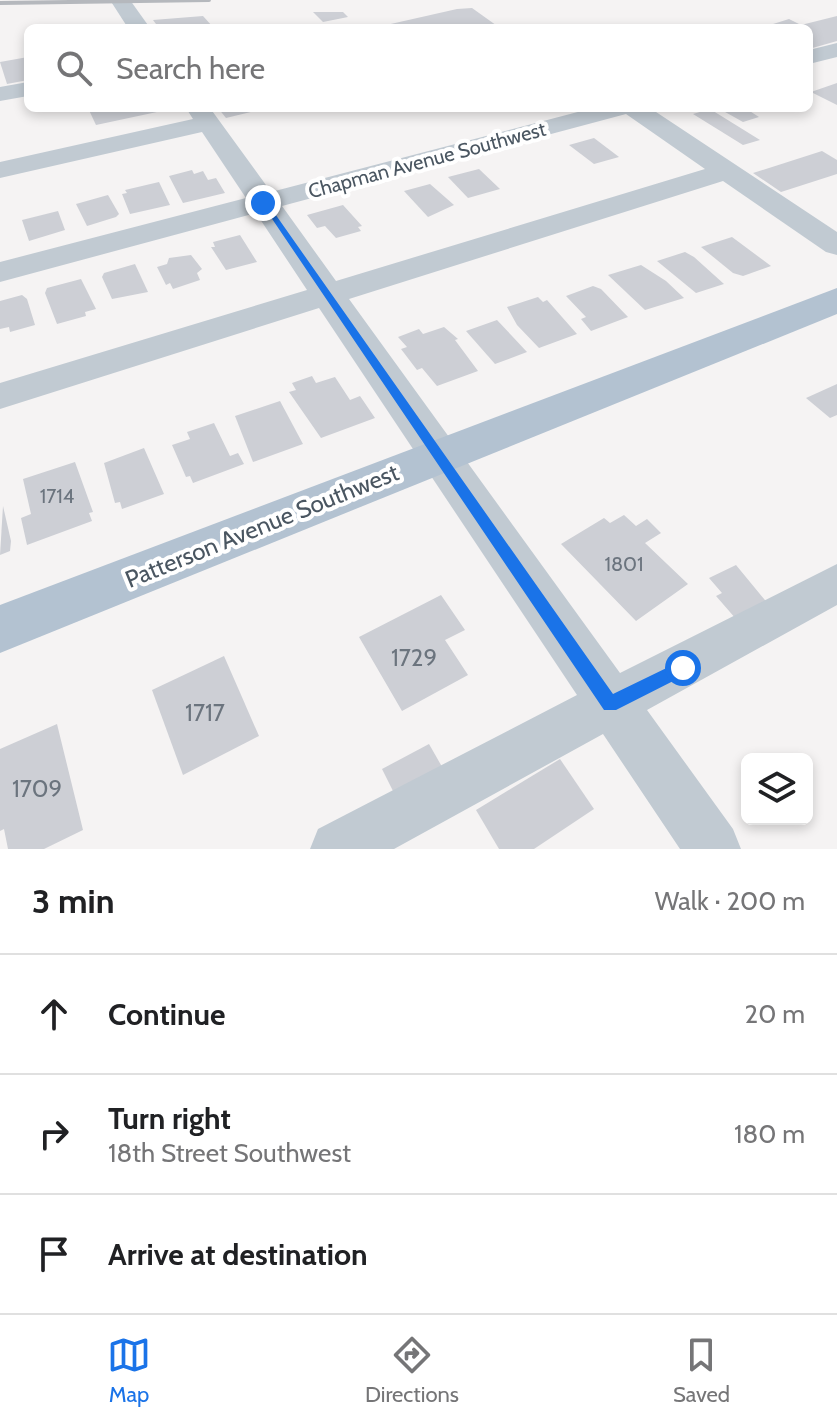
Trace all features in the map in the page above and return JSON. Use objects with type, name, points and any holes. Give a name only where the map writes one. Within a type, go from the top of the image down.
[{"type":"main road","name":"Patterson Avenue Southwest","points":[[0,629],[837,300]]},
{"type":"street","points":[[120,0],[136,24]]},
{"type":"street","points":[[813,56],[837,50]]},
{"type":"street","points":[[0,94],[24,90]]},
{"type":"street","name":"Chapman Avenue Southwest","points":[[0,272],[607,112]]},
{"type":"street","points":[[639,112],[837,246]]},
{"type":"street","points":[[0,170],[204,115],[713,849]]},
{"type":"street","points":[[0,396],[727,171]]},
{"type":"street","points":[[338,849],[837,583]]},
{"type":"building","points":[[472,8],[494,24],[391,24]]},
{"type":"building","points":[[313,12],[343,12],[348,17],[323,22]]},
{"type":"building","points":[[203,16],[210,24],[156,24],[153,20]]},
{"type":"building","points":[[837,16],[837,41],[813,48],[813,24],[805,24]]},
{"type":"building","points":[[789,19],[799,24],[773,24]]},
{"type":"building","points":[[24,58],[24,81],[7,84],[0,62]]},
{"type":"building","points":[[837,83],[837,105],[813,93]]},
{"type":"building","points":[[90,112],[157,112],[96,125]]},
{"type":"building","points":[[221,112],[251,112],[226,118]]},
{"type":"building","points":[[715,112],[760,140],[743,145],[693,114]]},
{"type":"building","points":[[725,112],[751,112],[759,117],[743,122]]},
{"type":"building","points":[[594,138],[619,157],[594,164],[569,145]]},
{"type":"building","points":[[822,151],[837,160],[837,174],[781,192],[753,173]]},
{"type":"building","points":[[479,169],[500,189],[468,198],[448,177]]},
{"type":"building","points":[[192,170],[194,174],[203,171],[208,180],[216,178],[225,193],[183,203],[169,176]]},
{"type":"building","points":[[159,182],[170,205],[130,214],[122,194],[127,193],[125,190]]},
{"type":"building","points":[[430,184],[454,205],[428,217],[404,191]]},
{"type":"building","points":[[108,195],[119,214],[87,226],[76,204]]},
{"type":"building","points":[[343,205],[362,226],[358,227],[361,231],[336,238],[325,226],[317,228],[307,215]]},
{"type":"building","points":[[58,211],[65,230],[29,241],[22,220]]},
{"type":"building","points":[[240,235],[257,262],[226,270],[211,247],[215,247],[213,242]]},
{"type":"building","points":[[732,237],[771,266],[743,276],[733,273],[701,247]]},
{"type":"building","points":[[685,252],[724,284],[696,293],[657,261]]},
{"type":"building","points":[[191,255],[202,269],[197,273],[200,280],[173,289],[170,283],[166,285],[157,267],[167,264],[169,258]]},
{"type":"building","points":[[135,264],[148,292],[112,299],[102,277],[104,273]]},
{"type":"building","points":[[641,265],[666,281],[684,298],[645,310],[608,275]]},
{"type":"building","points":[[81,279],[96,309],[85,312],[86,316],[57,324],[45,293],[47,288]]},
{"type":"building","points":[[593,286],[601,289],[628,317],[591,331],[581,319],[586,317],[566,296]]},
{"type":"building","points":[[22,295],[27,299],[35,325],[10,332],[9,327],[0,329],[0,301]]},
{"type":"building","points":[[538,297],[543,302],[547,300],[577,334],[539,348],[517,325],[507,307]]},
{"type":"building","points":[[497,320],[527,352],[495,364],[466,331]]},
{"type":"building","points":[[444,327],[458,339],[455,340],[478,371],[437,386],[422,368],[417,370],[401,349],[407,347],[398,337],[419,329],[423,334]]},
{"type":"building","points":[[312,376],[316,383],[335,377],[350,400],[360,396],[375,418],[321,438],[289,392],[296,390],[292,383]]},
{"type":"building","points":[[837,384],[837,415],[830,418],[806,398]]},
{"type":"building","points":[[280,401],[303,444],[253,462],[235,416]]},
{"type":"building","points":[[214,423],[230,456],[238,453],[244,464],[193,483],[190,476],[186,477],[172,445],[190,439],[187,432]]},
{"type":"building","points":[[144,448],[164,494],[122,509],[120,502],[115,503],[104,463]]},
{"type":"building","points":[[75,462],[93,512],[89,513],[92,521],[27,545],[21,518],[31,514],[23,479]]},
{"type":"building","points":[[3,506],[11,541],[10,551],[0,555]]},
{"type":"building","points":[[624,515],[636,526],[647,519],[661,533],[645,543],[688,584],[636,621],[561,544],[604,518],[610,523]]},
{"type":"building","points":[[736,565],[774,611],[743,627],[716,596],[722,593],[709,578]]},
{"type":"building","points":[[441,595],[465,630],[445,640],[468,675],[402,711],[359,637]]},
{"type":"building","points":[[224,656],[259,736],[183,775],[152,690]]},
{"type":"building","points":[[57,724],[83,830],[44,849],[8,849],[4,829],[0,831],[0,749]]},
{"type":"building","points":[[429,744],[449,779],[400,805],[382,769]]},
{"type":"building","points":[[560,759],[594,809],[534,849],[499,849],[476,810]]},
{"type":"railway","points":[[0,3],[209,0]]},
{"type":"route","points":[[263,203],[610,704],[683,668]]}]
